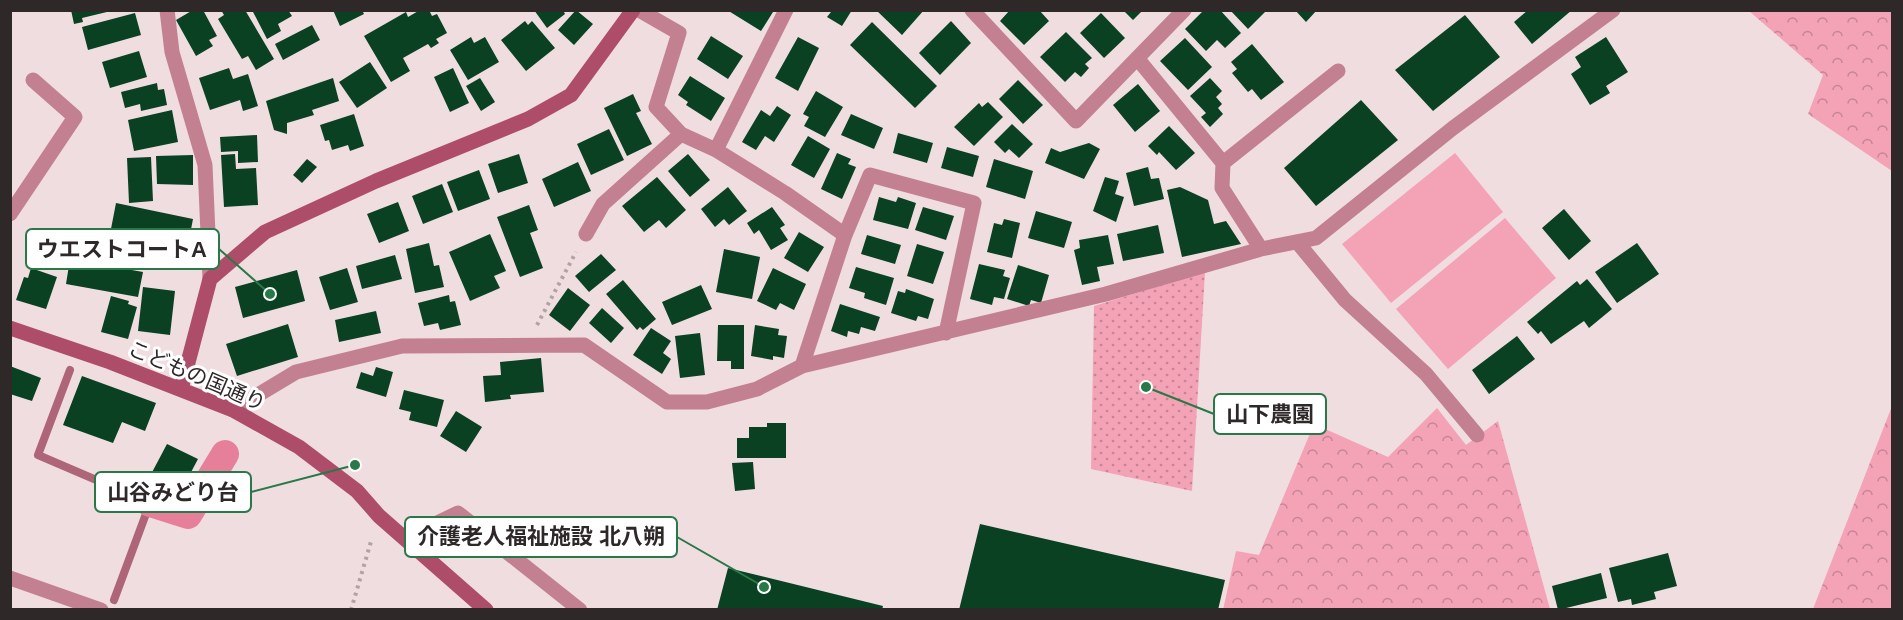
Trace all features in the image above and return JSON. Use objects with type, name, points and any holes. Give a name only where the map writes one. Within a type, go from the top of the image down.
[{"type":"street","points":[[166,10],[172,52],[205,165],[210,279],[181,389]]},
{"type":"street","points":[[210,279],[265,232],[376,182],[528,119],[571,95],[633,10]]},
{"type":"street","points":[[639,10],[679,33],[656,107],[681,134],[716,150],[785,193],[845,235]]},
{"type":"street","points":[[716,150],[786,10]]},
{"type":"street","points":[[974,11],[1076,121],[1184,10]]},
{"type":"street","points":[[233,410],[296,372],[402,346],[584,345],[667,402],[707,402],[757,389],[802,366],[1106,294],[1261,249],[1299,243],[1316,238],[1453,128],[1613,10]]},
{"type":"street","points":[[1137,58],[1223,163],[1222,188],[1261,249]]},
{"type":"street","points":[[1223,163],[1338,71]]},
{"type":"street","points":[[10,214],[75,117],[33,80]]},
{"type":"street","points":[[586,234],[603,204],[681,134]]},
{"type":"street","points":[[802,366],[845,235],[870,175],[974,203],[946,333]]},
{"type":"street","points":[[1299,243],[1345,300],[1426,374],[1477,435]]},
{"type":"street","name":"こどもの国通り","points":[[10,328],[47,339],[233,410],[298,447],[357,491],[379,516],[486,609]]},
{"type":"street","points":[[414,547],[431,526],[458,513],[580,609]]},
{"type":"street","points":[[10,578],[101,609]]},
{"type":"path","points":[[525,347],[586,234]]},
{"type":"path","points":[[351,609],[379,516]]},
{"type":"green space","points":[[1749,11],[1892,11],[1892,171],[1808,114],[1823,75]]},
{"type":"green space","points":[[1455,153],[1503,212],[1391,303],[1342,244]]},
{"type":"green space","points":[[1505,218],[1556,278],[1448,369],[1396,309]]},
{"type":"green space","points":[[1205,272],[1192,491],[1091,469],[1094,306]]},
{"type":"green space","points":[[1892,406],[1892,609],[1813,609]]},
{"type":"green space","points":[[1437,408],[1466,445],[1498,421],[1550,609],[1223,610],[1236,551],[1259,555],[1314,424],[1388,457]]},
{"type":"building","points":[[71,10],[111,11],[82,18],[83,22],[74,24]]},
{"type":"building","points":[[193,10],[203,10],[217,36],[209,40],[213,46],[196,56],[176,20]]},
{"type":"building","points":[[221,10],[245,10],[274,59],[256,70],[248,56],[242,59],[218,19],[224,15]]},
{"type":"building","points":[[252,10],[288,10],[292,16],[278,24],[281,31],[267,39]]},
{"type":"building","points":[[333,10],[362,10],[364,14],[340,26]]},
{"type":"building","points":[[420,10],[429,10],[432,16],[437,14],[447,33],[436,39],[439,43],[431,48],[428,44],[403,58],[410,71],[391,82],[364,36],[406,12],[408,17]]},
{"type":"building","points":[[534,10],[563,10],[565,14],[547,28]]},
{"type":"building","points":[[576,10],[593,24],[574,45],[558,30]]},
{"type":"building","points":[[727,10],[770,10],[773,12],[761,31]]},
{"type":"building","points":[[828,10],[852,10],[842,26],[827,17],[831,12]]},
{"type":"building","points":[[876,10],[924,10],[902,35]]},
{"type":"building","points":[[1010,10],[1039,10],[1049,21],[1024,45],[1000,21]]},
{"type":"building","points":[[1123,10],[1143,10],[1133,20]]},
{"type":"building","points":[[1204,10],[1220,10],[1241,33],[1225,48],[1217,40],[1206,51],[1185,29]]},
{"type":"building","points":[[1230,10],[1267,10],[1248,29]]},
{"type":"building","points":[[1295,10],[1317,10],[1306,22]]},
{"type":"building","points":[[1528,10],[1572,10],[1532,44],[1514,22]]},
{"type":"building","points":[[135,13],[141,35],[88,50],[82,27]]},
{"type":"building","points":[[1101,13],[1125,38],[1104,58],[1080,33]]},
{"type":"building","points":[[1465,15],[1500,57],[1433,111],[1395,70]]},
{"type":"building","points":[[525,21],[528,25],[532,21],[555,48],[526,71],[501,40]]},
{"type":"building","points":[[951,21],[971,43],[940,75],[919,53]]},
{"type":"building","points":[[872,22],[937,86],[915,108],[850,45]]},
{"type":"building","points":[[312,25],[320,40],[283,60],[275,44]]},
{"type":"building","points":[[1066,32],[1092,58],[1085,64],[1089,68],[1081,77],[1075,72],[1065,82],[1040,57]]},
{"type":"building","points":[[711,36],[743,56],[728,79],[697,59]]},
{"type":"building","points":[[471,37],[474,43],[485,37],[499,62],[468,80],[450,50]]},
{"type":"building","points":[[798,37],[819,48],[798,91],[775,78]]},
{"type":"building","points":[[1606,37],[1628,72],[1606,86],[1610,93],[1590,105],[1571,74],[1581,67],[1575,57]]},
{"type":"building","points":[[1185,38],[1212,67],[1188,90],[1160,61]]},
{"type":"building","points":[[1252,44],[1284,82],[1261,100],[1252,89],[1248,92],[1232,73],[1237,69],[1231,62]]},
{"type":"building","points":[[139,51],[147,77],[110,88],[102,62]]},
{"type":"building","points":[[370,62],[387,88],[357,108],[339,82]]},
{"type":"building","points":[[229,68],[233,79],[248,74],[258,106],[243,111],[240,100],[210,110],[199,78]]},
{"type":"building","points":[[453,68],[469,103],[450,112],[434,77]]},
{"type":"building","points":[[690,76],[725,98],[711,121],[686,105],[688,102],[678,95]]},
{"type":"building","points":[[333,78],[339,101],[312,110],[314,115],[287,123],[287,134],[274,130],[266,101]]},
{"type":"building","points":[[480,78],[495,102],[481,111],[466,86]]},
{"type":"building","points":[[1210,78],[1222,91],[1216,97],[1222,104],[1218,108],[1223,114],[1210,127],[1201,117],[1206,113],[1190,96]]},
{"type":"building","points":[[1018,80],[1043,105],[1023,124],[999,99]]},
{"type":"building","points":[[157,83],[158,90],[164,89],[167,105],[141,111],[140,104],[125,108],[121,92]]},
{"type":"building","points":[[1138,84],[1160,111],[1135,132],[1113,105]]},
{"type":"building","points":[[816,91],[843,107],[825,137],[804,126],[809,117],[803,114]]},
{"type":"building","points":[[633,94],[641,111],[636,113],[652,144],[627,156],[604,108]]},
{"type":"building","points":[[1361,100],[1398,140],[1316,206],[1284,168]]},
{"type":"building","points":[[988,102],[1003,117],[974,146],[954,127],[979,103],[982,107]]},
{"type":"building","points":[[777,106],[791,115],[774,142],[765,136],[756,150],[742,142],[761,110],[770,116]]},
{"type":"building","points":[[172,110],[178,142],[134,151],[128,120]]},
{"type":"building","points":[[354,114],[364,146],[350,151],[348,145],[332,150],[329,140],[325,141],[320,125]]},
{"type":"building","points":[[851,114],[883,128],[874,149],[841,135]]},
{"type":"building","points":[[1012,124],[1033,144],[1019,158],[1009,149],[1005,153],[994,142]]},
{"type":"building","points":[[1169,126],[1195,153],[1176,170],[1159,152],[1157,155],[1148,146]]},
{"type":"building","points":[[609,129],[624,160],[591,175],[577,144]]},
{"type":"building","points":[[898,133],[933,143],[927,163],[893,153]]},
{"type":"building","points":[[257,135],[258,162],[238,163],[238,151],[221,152],[220,137]]},
{"type":"building","points":[[808,136],[830,149],[814,178],[791,165]]},
{"type":"building","points":[[1089,143],[1100,149],[1084,179],[1045,163],[1051,148],[1060,152]]},
{"type":"building","points":[[947,147],[979,156],[973,177],[941,168]]},
{"type":"building","points":[[837,153],[851,159],[848,164],[856,167],[842,199],[821,189]]},
{"type":"building","points":[[235,154],[236,169],[256,168],[258,205],[224,207],[221,155]]},
{"type":"building","points":[[519,154],[528,183],[498,193],[488,164]]},
{"type":"building","points":[[688,154],[710,180],[690,197],[668,171]]},
{"type":"building","points":[[193,155],[193,185],[157,184],[156,156]]},
{"type":"building","points":[[151,157],[153,201],[129,203],[127,158]]},
{"type":"building","points":[[307,159],[317,167],[302,183],[293,175]]},
{"type":"building","points":[[994,159],[1033,171],[1025,199],[986,187]]},
{"type":"building","points":[[578,162],[591,191],[554,207],[542,179]]},
{"type":"building","points":[[1148,167],[1151,179],[1159,178],[1164,199],[1134,206],[1126,173]]},
{"type":"building","points":[[479,170],[490,199],[458,211],[447,182]]},
{"type":"building","points":[[657,177],[686,210],[666,228],[659,220],[644,232],[622,206]]},
{"type":"building","points":[[1105,177],[1119,181],[1115,194],[1124,197],[1116,222],[1093,211]]},
{"type":"building","points":[[442,184],[453,212],[423,224],[412,196]]},
{"type":"building","points":[[728,187],[747,211],[729,225],[724,219],[715,227],[701,209]]},
{"type":"building","points":[[1180,187],[1208,200],[1214,224],[1226,221],[1241,244],[1182,257],[1167,190]]},
{"type":"building","points":[[879,197],[896,202],[898,197],[916,203],[908,229],[873,220]]},
{"type":"building","points":[[398,202],[409,231],[379,243],[367,214]]},
{"type":"building","points":[[116,203],[193,219],[187,250],[110,234]]},
{"type":"building","points":[[529,205],[538,230],[530,233],[543,268],[520,277],[497,217]]},
{"type":"building","points":[[772,207],[785,225],[780,228],[788,240],[771,250],[759,230],[754,234],[747,223]]},
{"type":"building","points":[[923,207],[954,216],[946,240],[915,230]]},
{"type":"building","points":[[1564,209],[1591,241],[1569,260],[1542,228]]},
{"type":"building","points":[[1036,211],[1072,222],[1064,248],[1028,238]]},
{"type":"building","points":[[1004,219],[1020,223],[1012,258],[987,252],[994,223],[1002,225]]},
{"type":"building","points":[[1158,225],[1164,253],[1123,261],[1117,234]]},
{"type":"building","points":[[799,232],[824,247],[808,272],[784,258]]},
{"type":"building","points":[[490,234],[506,271],[494,276],[500,288],[470,301],[449,252]]},
{"type":"building","points":[[867,235],[901,245],[895,264],[861,254]]},
{"type":"building","points":[[1108,235],[1114,264],[1097,267],[1100,281],[1082,285],[1074,250],[1080,248],[1079,240]]},
{"type":"building","points":[[429,243],[434,266],[439,265],[444,287],[415,293],[406,249]]},
{"type":"building","points":[[1637,243],[1659,274],[1617,303],[1595,272]]},
{"type":"building","points":[[917,244],[944,252],[933,284],[907,276]]},
{"type":"building","points":[[724,249],[760,257],[752,299],[716,292]]},
{"type":"building","points":[[601,254],[616,270],[589,292],[575,276]]},
{"type":"building","points":[[395,255],[402,279],[362,289],[356,266]]},
{"type":"building","points":[[70,259],[143,272],[138,297],[66,284]]},
{"type":"building","points":[[979,264],[1005,270],[1003,276],[1010,278],[1004,299],[994,297],[992,305],[970,299]]},
{"type":"building","points":[[1018,265],[1049,275],[1041,303],[1031,300],[1029,306],[1007,299]]},
{"type":"building","points":[[856,267],[894,278],[886,305],[864,298],[865,293],[849,288]]},
{"type":"building","points":[[31,268],[57,277],[46,309],[16,300],[24,277],[28,278]]},
{"type":"building","points":[[347,268],[358,302],[330,310],[319,277]]},
{"type":"building","points":[[773,268],[806,284],[794,310],[780,303],[776,310],[757,301]]},
{"type":"building","points":[[297,270],[305,301],[243,318],[235,287]]},
{"type":"building","points":[[1587,279],[1612,309],[1589,328],[1584,321],[1551,344],[1541,331],[1538,334],[1527,322],[1577,281],[1580,285]]},
{"type":"building","points":[[623,280],[656,319],[643,330],[640,327],[637,330],[606,294]]},
{"type":"building","points":[[701,285],[712,309],[672,325],[662,302]]},
{"type":"building","points":[[143,287],[175,291],[170,335],[138,331]]},
{"type":"building","points":[[568,288],[590,305],[570,331],[549,315]]},
{"type":"building","points":[[906,289],[934,299],[928,319],[918,316],[916,321],[891,313],[898,291],[905,293]]},
{"type":"building","points":[[449,295],[450,302],[455,301],[461,325],[440,330],[438,323],[424,326],[418,303]]},
{"type":"building","points":[[111,296],[129,301],[128,304],[137,307],[128,339],[101,332]]},
{"type":"building","points":[[840,304],[880,317],[875,331],[861,327],[859,334],[848,331],[847,337],[831,331]]},
{"type":"building","points":[[602,308],[624,328],[611,343],[589,323]]},
{"type":"building","points":[[376,311],[381,333],[339,342],[335,320]]},
{"type":"building","points":[[288,324],[298,357],[237,376],[226,344]]},
{"type":"building","points":[[718,325],[744,325],[744,369],[731,369],[731,361],[717,361]]},
{"type":"building","points":[[755,325],[779,329],[778,335],[787,336],[784,358],[773,356],[773,360],[751,356]]},
{"type":"building","points":[[651,328],[671,341],[663,353],[671,359],[662,374],[633,355]]},
{"type":"building","points":[[700,333],[705,375],[680,378],[675,336]]},
{"type":"building","points":[[1517,336],[1535,359],[1489,394],[1472,370]]},
{"type":"building","points":[[541,358],[544,392],[510,395],[511,399],[485,402],[483,376],[501,375],[500,362]]},
{"type":"building","points":[[10,366],[41,378],[32,401],[10,394]]},
{"type":"building","points":[[376,367],[393,372],[386,397],[356,388],[361,372],[373,376]]},
{"type":"building","points":[[82,376],[156,403],[145,431],[122,422],[113,443],[63,425]]},
{"type":"building","points":[[404,390],[444,400],[437,427],[409,420],[411,412],[399,409]]},
{"type":"building","points":[[456,411],[482,427],[466,452],[440,436]]},
{"type":"building","points":[[767,423],[786,423],[786,458],[737,458],[737,438],[749,438],[749,427],[767,427]]},
{"type":"building","points":[[167,444],[198,459],[180,493],[149,478]]},
{"type":"building","points":[[753,462],[755,489],[735,491],[732,463]]},
{"type":"building","points":[[980,524],[1225,580],[1218,610],[959,610]]},
{"type":"building","points":[[1668,553],[1677,586],[1654,592],[1656,599],[1632,605],[1631,599],[1618,602],[1609,568]]},
{"type":"building","points":[[728,568],[883,606],[882,610],[717,610]]},
{"type":"building","points":[[1601,573],[1607,598],[1558,610],[1552,586]]},
{"type":"waterway","points":[[70,370],[38,455],[150,503],[114,600]]},
{"type":"waterway","points":[[150,503],[188,515],[225,454]]},
{"type":"place","name":"ウエストコートA","points":[[270,294]]},
{"type":"place","name":"山下農園","points":[[1146,387]]},
{"type":"place","name":"山谷みどり台","points":[[355,465]]},
{"type":"place","name":"介護老人福祉施設 北八朔","points":[[764,587]]}]
